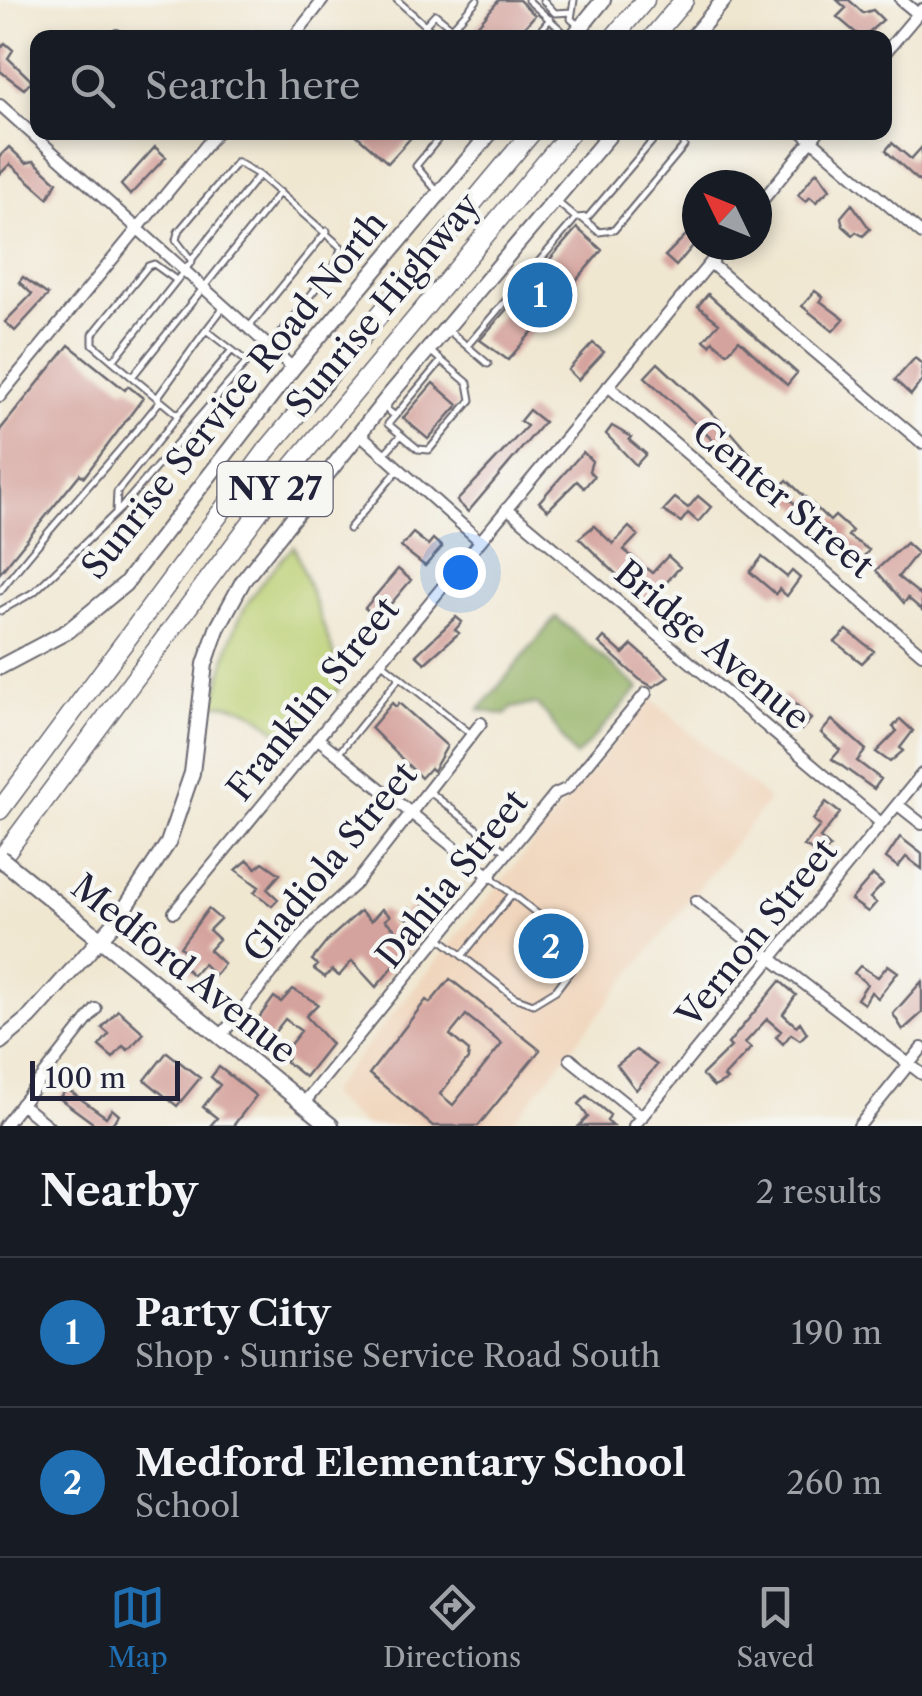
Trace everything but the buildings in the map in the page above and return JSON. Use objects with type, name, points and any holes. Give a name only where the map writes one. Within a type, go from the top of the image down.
[{"type":"highway","points":[[620,30],[645,0]]},
{"type":"highway","points":[[659,30],[684,0]]},
{"type":"highway","name":"Sunrise Highway","points":[[0,810],[268,450],[525,140]]},
{"type":"highway","name":"Sunrise Highway","points":[[0,859],[292,466],[564,140]]},
{"type":"main road","points":[[578,30],[604,0]]},
{"type":"main road","points":[[699,30],[724,0]]},
{"type":"main road","name":"Sunrise Service Road North","points":[[0,667],[68,630],[124,584],[293,368],[484,140]]},
{"type":"main road","points":[[0,1042],[30,1017],[150,874],[183,808],[195,754],[205,664],[224,614],[254,567],[427,349],[605,140]]},
{"type":"main road","name":"Medford Avenue","points":[[0,859],[331,1126]]},
{"type":"street","points":[[299,30],[323,0]]},
{"type":"street","points":[[892,45],[920,12],[901,0]]},
{"type":"street","points":[[0,105],[30,131]]},
{"type":"street","points":[[40,140],[293,368]]},
{"type":"street","points":[[0,396],[210,140]]},
{"type":"street","points":[[772,186],[806,140]]},
{"type":"street","points":[[816,140],[922,234]]},
{"type":"street","name":"Franklin Street","points":[[174,912],[712,260]]},
{"type":"street","points":[[710,263],[922,443]]},
{"type":"street","name":"Center Street","points":[[608,386],[922,654]]},
{"type":"street","points":[[359,432],[479,540]]},
{"type":"street","name":"Bridge Avenue","points":[[507,508],[881,823]]},
{"type":"street","name":"Dahlia Street","points":[[304,1104],[555,794],[568,788],[646,693]]},
{"type":"street","name":"Gladiola Street","points":[[220,1037],[313,922],[356,883],[481,723]]},
{"type":"street","points":[[317,738],[491,877]]},
{"type":"street","name":"Vernon Street","points":[[638,1122],[922,774]]},
{"type":"street","points":[[898,805],[922,824]]},
{"type":"street","points":[[696,901],[922,1074]]},
{"type":"street","points":[[4,1126],[96,1009]]},
{"type":"street","points":[[859,1126],[922,1048]]},
{"type":"street","points":[[570,1059],[638,1122]]},
{"type":"street","points":[[22,1104],[48,1126]]},
{"type":"lane","points":[[396,0],[430,30]]},
{"type":"lane","points":[[425,25],[436,14],[452,28],[477,0]]},
{"type":"lane","points":[[528,0],[568,30]]},
{"type":"lane","points":[[542,0],[555,14],[572,12]]},
{"type":"lane","points":[[573,30],[574,0]]},
{"type":"lane","points":[[541,30],[550,19]]},
{"type":"lane","points":[[437,140],[416,166],[439,193]]},
{"type":"lane","points":[[467,346],[579,218],[588,217],[653,140]]},
{"type":"lane","points":[[554,200],[599,232],[614,230],[684,146],[681,140]]},
{"type":"lane","points":[[192,259],[176,237],[232,164],[244,164],[340,244],[338,260],[270,347]]},
{"type":"lane","points":[[112,361],[258,175]]},
{"type":"lane","points":[[132,377],[280,192]]},
{"type":"lane","points":[[249,327],[327,230]]},
{"type":"lane","points":[[176,280],[154,264],[148,266],[93,334],[93,344],[178,416]]},
{"type":"lane","points":[[0,591],[61,512],[102,476],[224,306]]},
{"type":"lane","points":[[446,328],[488,364]]},
{"type":"lane","points":[[0,610],[34,592],[116,513],[247,362],[206,330]]},
{"type":"lane","points":[[427,349],[441,360],[468,383],[471,400],[428,450],[418,450],[388,424],[441,360]]},
{"type":"lane","points":[[116,513],[118,492],[232,350]]},
{"type":"lane","points":[[381,406],[395,416]]},
{"type":"lane","points":[[384,454],[401,435]]},
{"type":"lane","points":[[349,530],[400,468]]},
{"type":"lane","points":[[380,661],[472,735]]},
{"type":"lane","points":[[338,754],[400,677]]},
{"type":"lane","points":[[428,790],[509,853]]},
{"type":"lane","points":[[441,938],[514,997],[532,1004],[556,990],[574,966],[569,939],[491,877]]},
{"type":"lane","points":[[462,956],[512,894]]},
{"type":"shaded area","points":[[651,699],[769,800],[510,1126],[365,1126],[330,1097],[330,1091]]},
{"type":"green space","points":[[294,546],[344,682],[292,745],[248,710],[214,704],[240,618],[260,585]]},
{"type":"green space","points":[[556,617],[639,688],[576,757],[535,704],[512,708],[505,715],[479,710]]},
{"type":"place","name":"Party City","points":[[540,295]]},
{"type":"place","name":"Medford Elementary School","points":[[551,946]]}]
